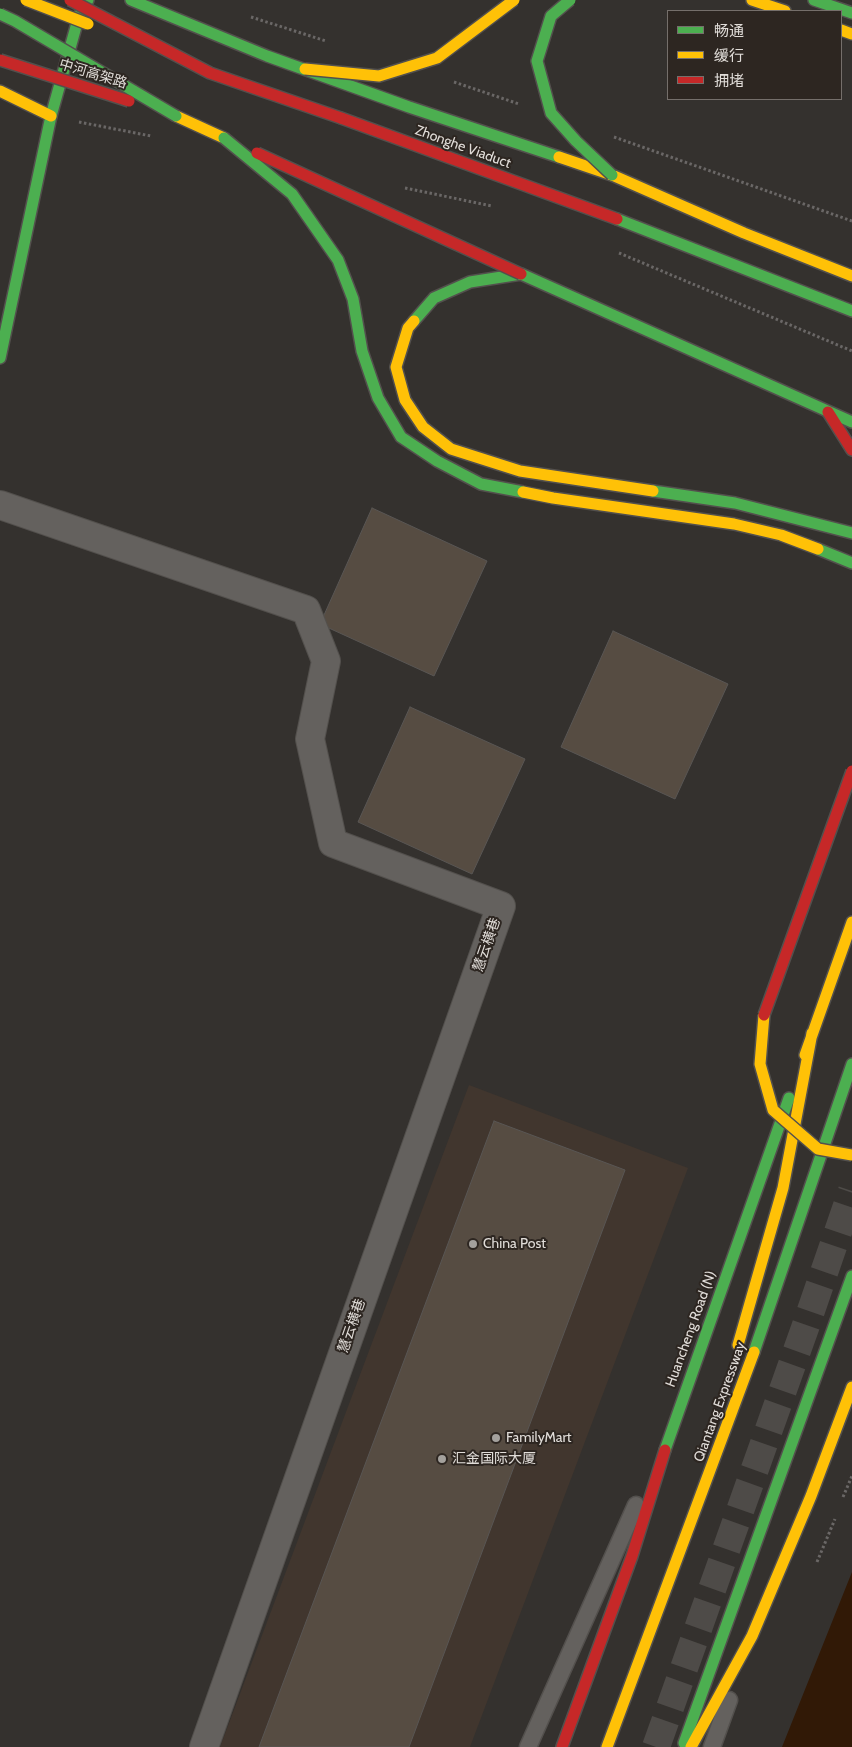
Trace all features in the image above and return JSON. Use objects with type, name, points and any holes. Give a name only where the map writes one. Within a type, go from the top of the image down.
[{"type":"main road","points":[[26,0],[210,72]]},
{"type":"main road","name":"Zhonghe Viaduct","points":[[70,0],[210,72],[351,121],[648,230],[852,311]]},
{"type":"main road","points":[[0,358],[51,116],[80,16],[88,0]]},
{"type":"main road","points":[[130,0],[267,56],[409,107],[612,175],[744,233],[852,276]]},
{"type":"main road","points":[[305,69],[379,76],[438,58],[514,0]]},
{"type":"main road","points":[[570,0],[551,16],[538,61],[551,113],[576,141],[612,175]]},
{"type":"main road","points":[[752,0],[782,10]]},
{"type":"main road","points":[[814,0],[841,10]]},
{"type":"main road","points":[[0,14],[176,116],[521,274],[852,422]]},
{"type":"main road","name":"中河高架路","points":[[0,60],[176,116]]},
{"type":"main road","points":[[0,91],[51,116]]},
{"type":"main road","points":[[224,138],[292,194],[338,260],[353,298],[362,351],[378,398],[401,437],[437,461],[482,484],[554,498],[734,524],[781,535],[852,563]]},
{"type":"main road","points":[[521,274],[470,282],[434,298],[408,328],[396,368],[405,400],[423,427],[451,449],[520,471],[736,503],[852,533]]},
{"type":"main road","points":[[828,412],[852,450]]},
{"type":"main road","points":[[852,771],[764,1012],[760,1064],[773,1110],[818,1149],[852,1155]]},
{"type":"main road","name":"Huancheng Road (N)","points":[[562,1747],[632,1556],[674,1421],[852,922]]},
{"type":"main road","points":[[734,1358],[783,1188],[812,1033]]},
{"type":"main road","name":"Qiantang Expressway","points":[[607,1747],[748,1369],[852,1064]]},
{"type":"main road","points":[[683,1747],[852,1276]]},
{"type":"main road","points":[[691,1747],[752,1636],[810,1496],[852,1387]]},
{"type":"main road","points":[[672,1576],[718,1415]]},
{"type":"street","name":"慧云横巷","points":[[0,505],[306,610],[326,662],[310,738],[332,843],[501,906],[204,1747]]},
{"type":"lane","points":[[528,1747],[674,1421]]},
{"type":"lane","points":[[712,1747],[752,1636]]},
{"type":"path","points":[[484,91],[520,104]]},
{"type":"path","points":[[613,137],[852,221]]},
{"type":"path","points":[[610,249],[852,351]]},
{"type":"shaded area","points":[[469,1085],[688,1168],[470,1747],[220,1747]]},
{"type":"shaded area","points":[[852,1572],[852,1747],[782,1747]]},
{"type":"building","points":[[372,508],[487,561],[434,676],[320,624]]},
{"type":"building","points":[[613,631],[728,684],[675,799],[561,747]]},
{"type":"building","points":[[410,707],[525,759],[472,874],[358,822]]},
{"type":"building","name":"汇金国际大厦","points":[[494,1121],[625,1170],[409,1747],[259,1747]]},
{"type":"tunnel","points":[[656,1747],[852,1191]]},
{"type":"traffic: fast","points":[[0,358],[51,116],[79,16],[88,0]]},
{"type":"traffic: fast","points":[[131,0],[267,56],[409,107],[559,157]]},
{"type":"traffic: fast","points":[[570,0],[551,16],[537,61],[551,113],[576,141],[612,175]]},
{"type":"traffic: fast","points":[[814,0],[852,13]]},
{"type":"traffic: fast","points":[[0,14],[176,116]]},
{"type":"traffic: fast","points":[[224,138],[292,194],[338,260],[353,299],[362,351],[378,398],[401,437],[437,461],[481,484],[523,492]]},
{"type":"traffic: fast","points":[[617,219],[852,311]]},
{"type":"traffic: fast","points":[[414,321],[434,298],[470,282],[521,274],[852,422]]},
{"type":"traffic: fast","points":[[653,491],[735,503],[852,533]]},
{"type":"traffic: fast","points":[[818,549],[852,563]]},
{"type":"traffic: fast","points":[[754,1352],[852,1064]]},
{"type":"traffic: fast","points":[[665,1450],[789,1098]]},
{"type":"traffic: fast","points":[[684,1743],[852,1276]]},
{"type":"traffic: slow","points":[[26,0],[88,24]]},
{"type":"traffic: slow","points":[[305,69],[379,76],[437,58],[514,0]]},
{"type":"traffic: slow","points":[[752,0],[782,10]]},
{"type":"traffic: slow","points":[[842,30],[852,34]]},
{"type":"traffic: slow","points":[[0,91],[51,116]]},
{"type":"traffic: slow","points":[[176,116],[224,138]]},
{"type":"traffic: slow","points":[[559,157],[612,175],[744,233],[852,276]]},
{"type":"traffic: slow","points":[[414,321],[408,328],[396,367],[405,400],[423,427],[451,449],[520,471],[653,491]]},
{"type":"traffic: slow","points":[[523,492],[734,524],[781,535],[818,549]]},
{"type":"traffic: slow","points":[[805,1055],[852,922]]},
{"type":"traffic: slow","points":[[764,1015],[760,1064],[773,1110],[818,1149],[852,1155]]},
{"type":"traffic: slow","points":[[738,1345],[783,1188],[812,1033]]},
{"type":"traffic: slow","points":[[607,1747],[754,1352]]},
{"type":"traffic: slow","points":[[691,1747],[752,1636],[811,1496],[852,1387]]},
{"type":"traffic: jam","points":[[70,0],[210,73],[341,118]]},
{"type":"traffic: jam","points":[[0,60],[129,101]]},
{"type":"traffic: jam","points":[[341,118],[617,219]]},
{"type":"traffic: jam","points":[[257,153],[521,274]]},
{"type":"traffic: jam","points":[[828,412],[852,450]]},
{"type":"traffic: jam","points":[[764,1015],[852,771]]},
{"type":"traffic: jam","points":[[562,1747],[632,1556],[665,1450]]},
{"type":"place","name":"China Post","points":[[473,1244]]},
{"type":"place","name":"FamilyMart","points":[[496,1438]]},
{"type":"place","name":"汇金国际大厦","points":[[442,1459]]}]
